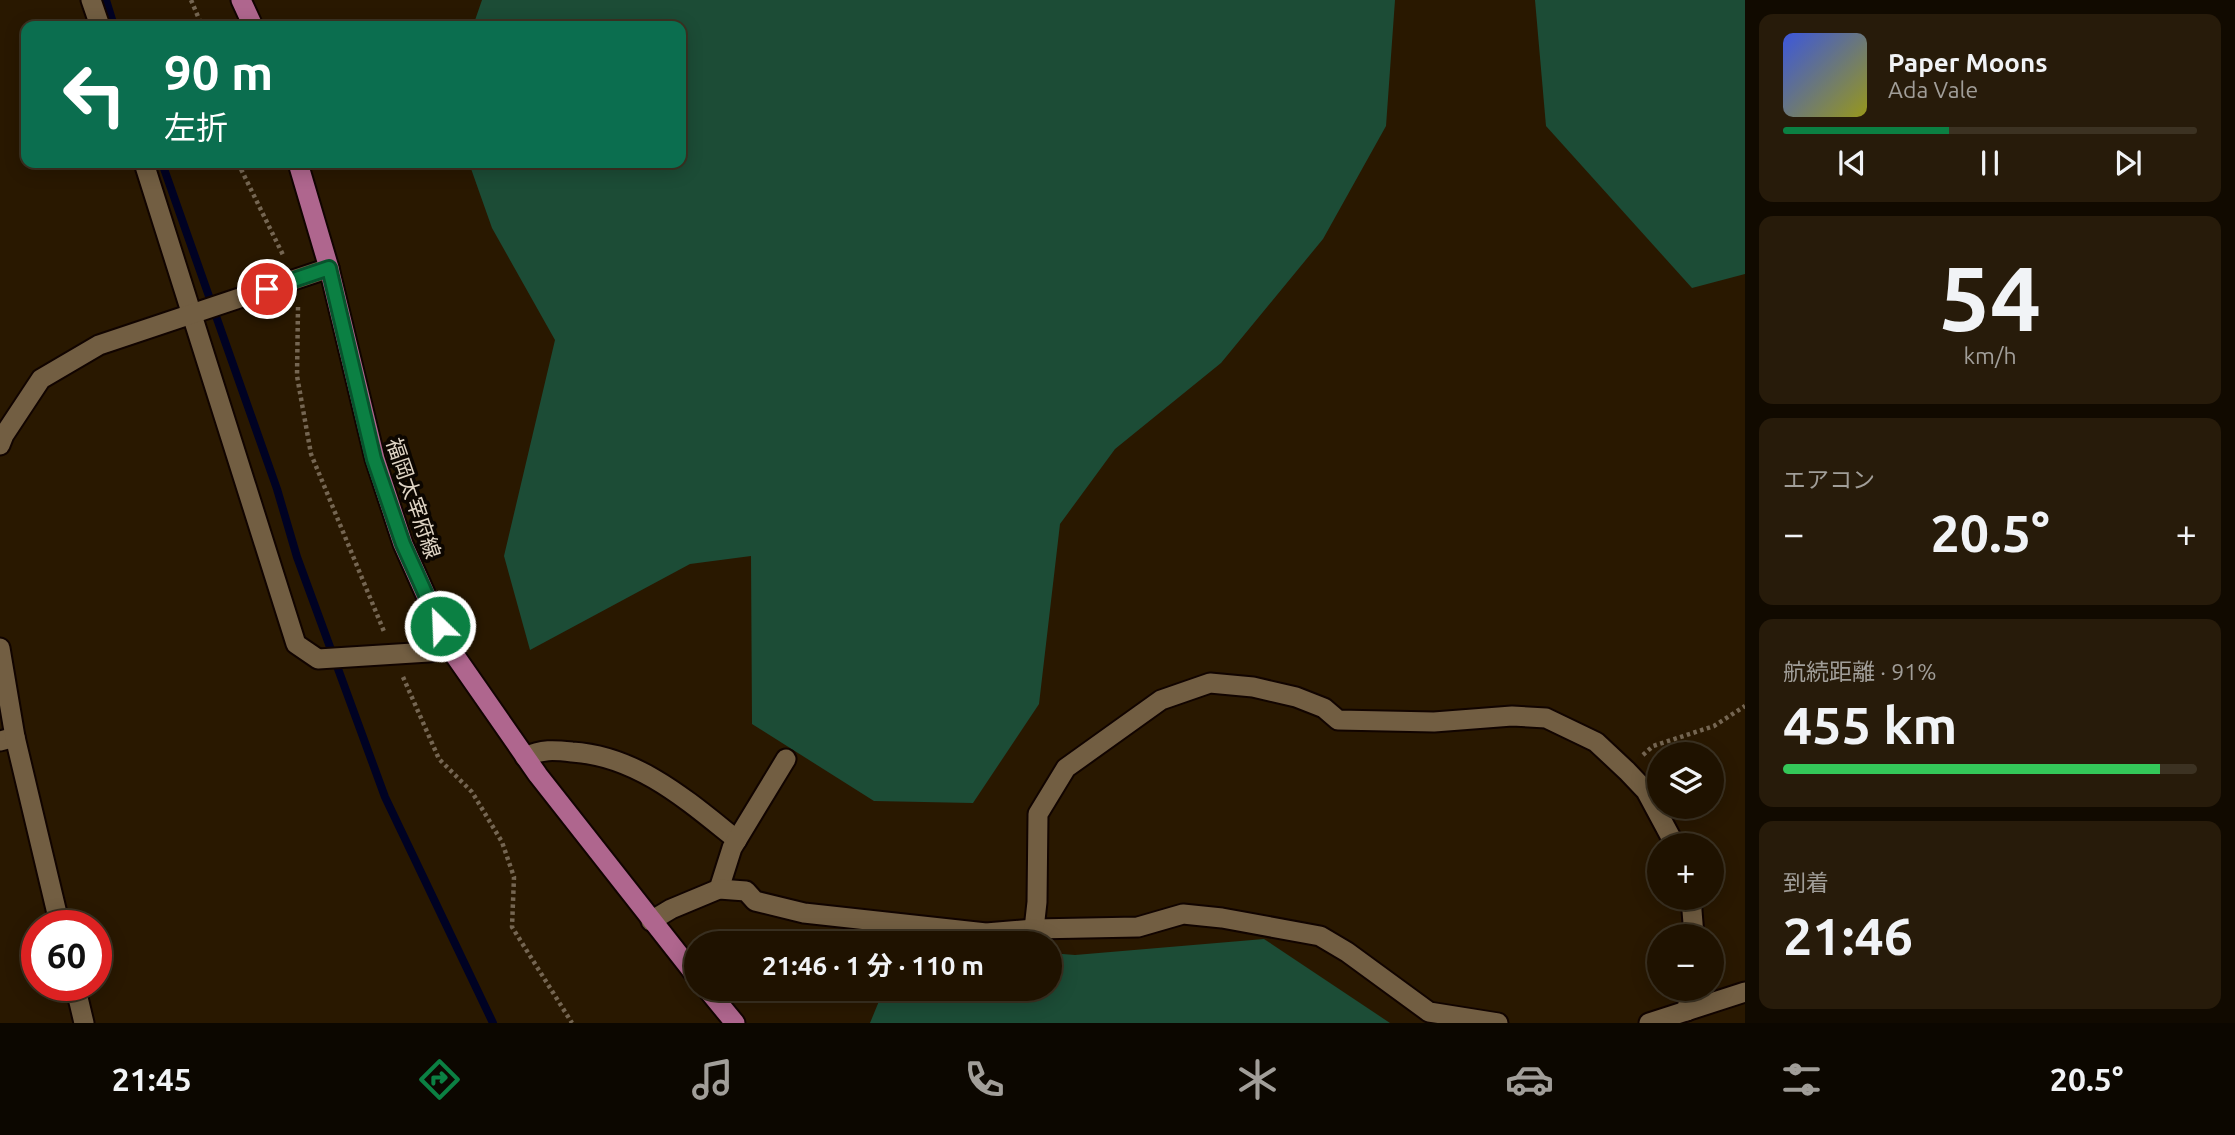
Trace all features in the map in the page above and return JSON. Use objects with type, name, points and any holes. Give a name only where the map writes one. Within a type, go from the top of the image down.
[{"type":"main road","points":[[241,0],[251,21]]},
{"type":"main road","name":"福岡太宰府線","points":[[299,168],[329,268],[374,459],[403,544],[449,647],[525,757],[684,961]]},
{"type":"main road","points":[[717,1001],[735,1023]]},
{"type":"street","points":[[91,0],[98,21]]},
{"type":"street","points":[[146,168],[194,313],[296,644],[318,659],[429,652],[449,647]]},
{"type":"street","points":[[0,445],[41,379],[99,345],[329,268]]},
{"type":"street","points":[[0,648],[8,739],[56,910]]},
{"type":"street","points":[[1034,929],[1038,814],[1066,768],[1161,700],[1210,683],[1253,687],[1296,697],[1324,708],[1338,720],[1434,722],[1512,716],[1546,718],[1595,742],[1627,771],[1646,791],[1669,833]]},
{"type":"street","points":[[525,757],[541,749],[596,753],[642,772],[682,795],[737,840]]},
{"type":"street","points":[[719,889],[737,840],[786,759]]},
{"type":"street","points":[[651,921],[671,909],[719,889],[746,891],[755,901],[804,913],[857,921],[908,923],[986,933],[1034,929],[1138,927],[1184,914],[1222,918],[1320,936],[1347,952],[1429,1012],[1498,1023]]},
{"type":"street","points":[[1648,1023],[1745,992]]},
{"type":"street","points":[[79,1001],[84,1023]]},
{"type":"street","points":[[1687,1011],[1688,1001]]},
{"type":"path","points":[[191,0],[200,21]]},
{"type":"path","points":[[240,168],[284,257]]},
{"type":"path","points":[[1627,771],[1653,746],[1714,726],[1745,706]]},
{"type":"green space","points":[[482,0],[1395,0],[1386,126],[1323,239],[1221,363],[1115,449],[1060,524],[1039,704],[973,803],[874,801],[752,724],[751,556],[690,564],[530,650],[504,556],[555,340],[492,228],[471,168],[686,168],[686,21],[475,21]]},
{"type":"green space","points":[[1535,0],[1745,0],[1745,274],[1692,288],[1546,126]]},
{"type":"green space","points":[[1264,939],[1390,1023],[870,1023],[879,1001],[1062,1001],[1062,954]]},
{"type":"waterway","points":[[106,0],[112,21]]},
{"type":"waterway","points":[[164,168],[277,489],[297,557],[385,797],[493,1023]]},
{"type":"route","points":[[267,289],[329,268],[374,459],[403,544],[440,626]]}]
